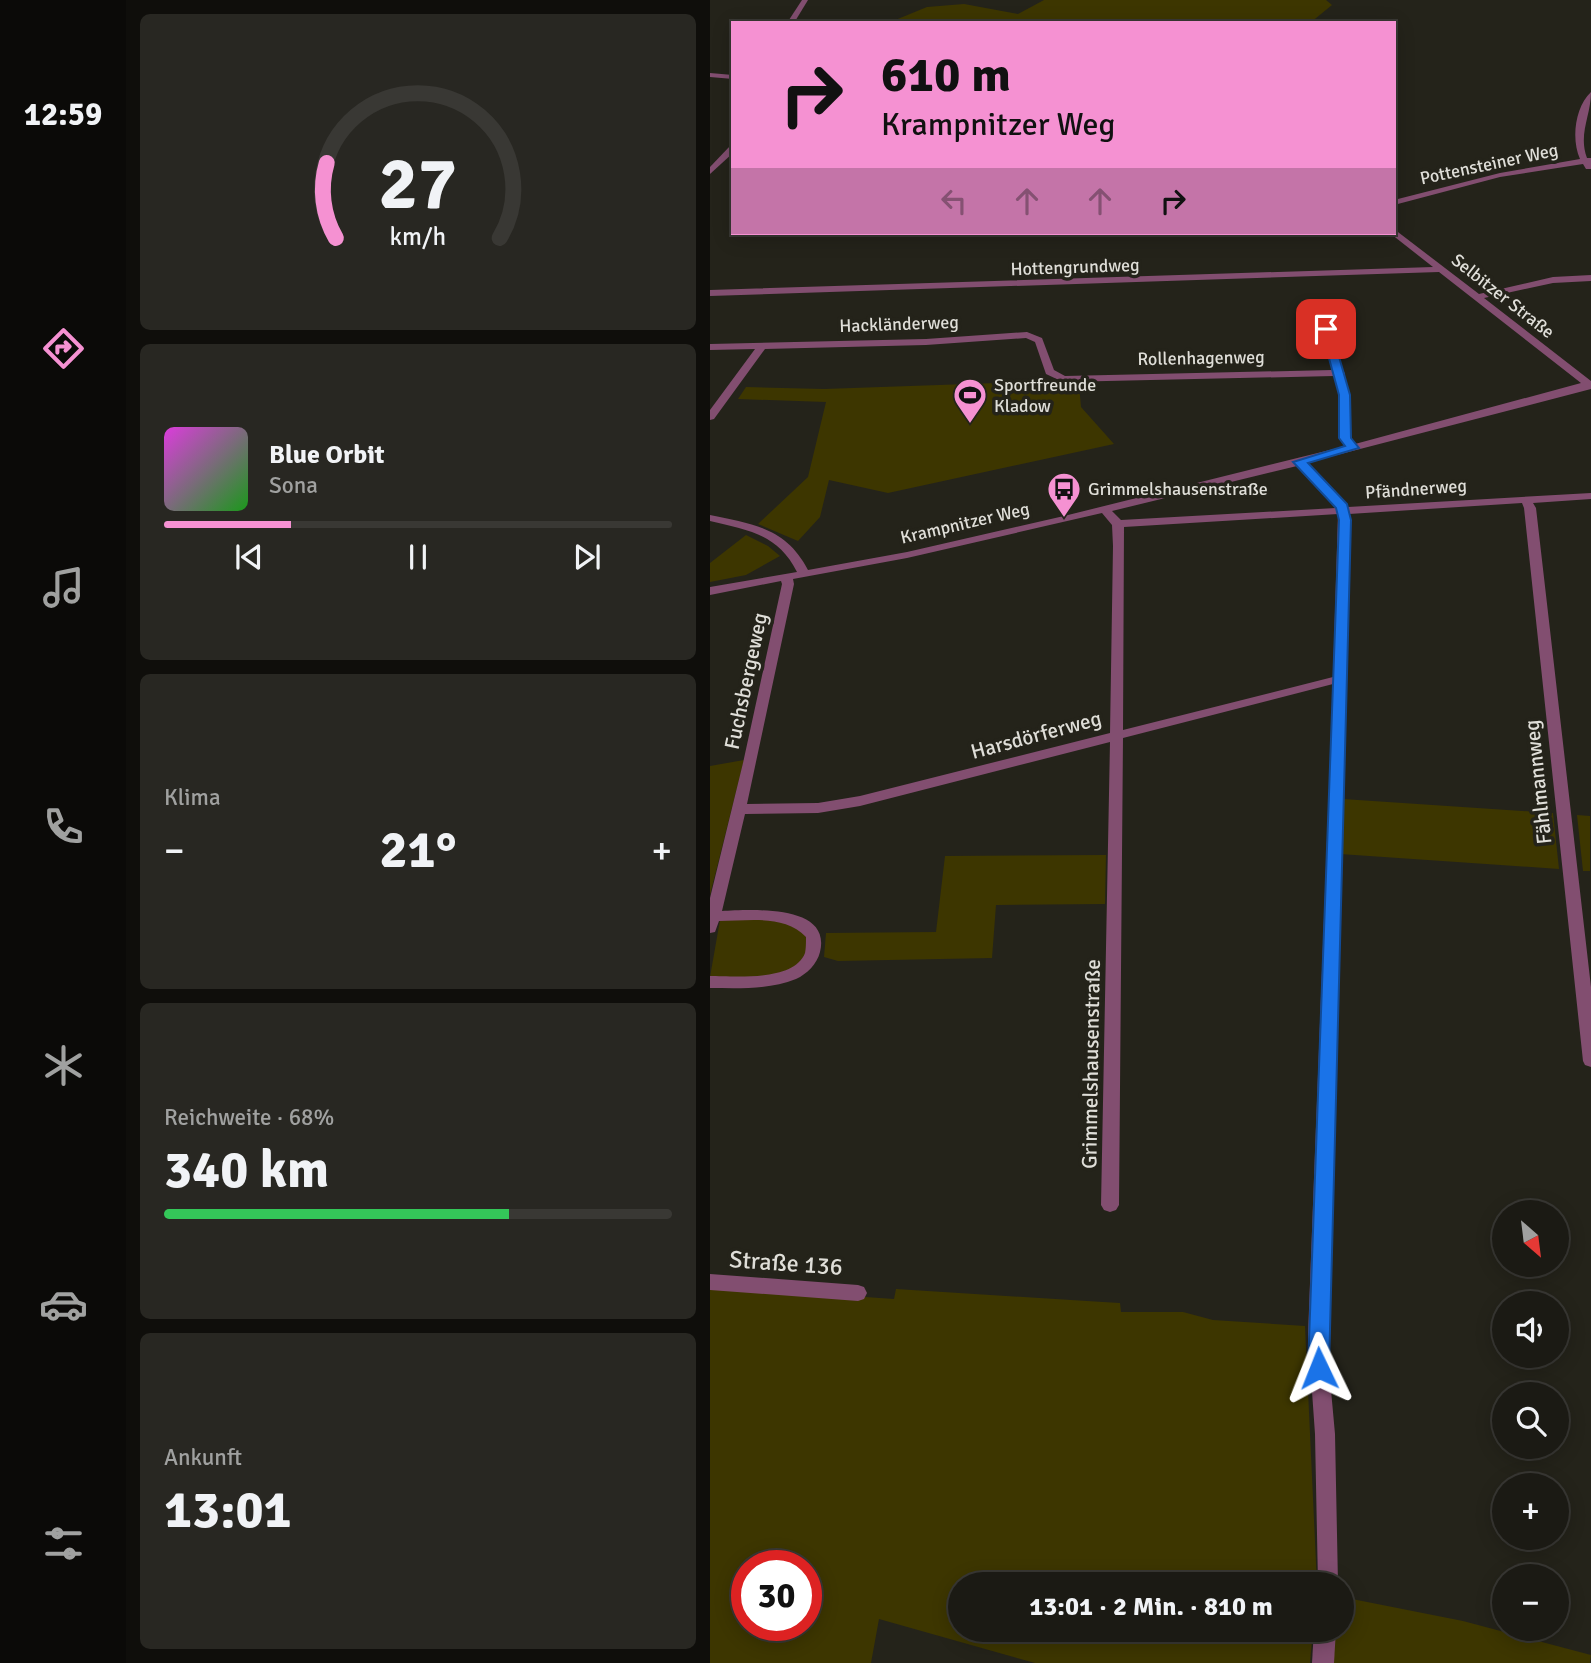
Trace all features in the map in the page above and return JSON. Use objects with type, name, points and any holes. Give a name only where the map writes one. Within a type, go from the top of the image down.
[{"type":"street","points":[[791,21],[805,0]]},
{"type":"street","points":[[710,75],[731,76]]},
{"type":"street","points":[[1590,94],[1577,138],[1590,169]]},
{"type":"street","points":[[710,172],[731,150]]},
{"type":"street","name":"Pottensteiner Weg","points":[[1396,202],[1500,175],[1587,160]]},
{"type":"street","name":"Selbitzer Straße","points":[[1396,234],[1589,385]]},
{"type":"street","name":"Hottengrundweg","points":[[710,293],[1441,269]]},
{"type":"street","points":[[1476,296],[1553,280],[1590,278]]},
{"type":"street","points":[[1326,329],[1344,395],[1345,438],[1353,448]]},
{"type":"street","name":"Hackländerweg","points":[[710,347],[1032,335],[1040,340],[1050,372],[1063,379]]},
{"type":"street","points":[[710,417],[762,346]]},
{"type":"street","name":"Rollenhagenweg","points":[[1063,379],[1340,373]]},
{"type":"street","name":"Krampnitzer Weg","points":[[710,591],[920,552],[1105,509],[1299,462],[1589,385]]},
{"type":"street","points":[[1299,462],[1344,511],[1317,1335],[1325,1434],[1328,1572]]},
{"type":"street","name":"Pfändnerweg","points":[[1118,524],[1590,496]]},
{"type":"street","name":"Fählmannweg","points":[[1526,500],[1530,508],[1590,1061]]},
{"type":"street","points":[[1105,509],[1118,524]]},
{"type":"street","points":[[710,517],[777,537],[795,554],[804,574]]},
{"type":"street","name":"Grimmelshausenstraße","points":[[1110,1205],[1118,524]]},
{"type":"street","name":"Fuchsbergeweg","points":[[710,982],[775,981],[802,968],[812,957],[815,946],[814,935],[799,921],[784,918],[711,922],[740,809],[788,584],[786,577]]},
{"type":"street","name":"Harsdörferweg","points":[[740,809],[818,808],[860,802],[1330,679],[1339,680]]},
{"type":"street","name":"Straße 136","points":[[710,1282],[858,1293]]},
{"type":"street","points":[[1323,1663],[1324,1642]]},
{"type":"shaded area","points":[[1044,0],[1326,0],[1332,5],[1312,21],[893,21],[927,7],[964,4],[1018,14]]},
{"type":"shaded area","name":"Sportfreunde Kladow","points":[[1050,381],[1058,385],[1079,384],[1081,407],[1114,444],[888,493],[829,480],[820,517],[798,541],[758,524],[808,477],[826,402],[738,399],[746,387],[824,389]]},
{"type":"shaded area","points":[[746,535],[768,546],[780,556],[746,575],[710,582],[710,563]]},
{"type":"shaded area","points":[[744,760],[710,895],[710,766]]},
{"type":"shaded area","points":[[1343,799],[1553,813],[1559,869],[1340,854]]},
{"type":"shaded area","points":[[1577,815],[1590,816],[1590,871],[1583,871]]},
{"type":"shaded area","points":[[1106,855],[1105,904],[996,905],[992,958],[838,961],[824,957],[826,933],[936,932],[945,856]]},
{"type":"shaded area","points":[[720,920],[788,920],[809,935],[806,952],[796,965],[774,975],[710,977]]},
{"type":"shaded area","points":[[710,1286],[894,1299],[896,1289],[1120,1303],[1121,1312],[1183,1312],[1213,1320],[1305,1326],[1316,1572],[948,1572],[948,1638],[879,1619],[871,1663],[710,1663]]},
{"type":"shaded area","points":[[1354,1599],[1492,1629],[1492,1641],[1538,1641],[1591,1655],[1590,1663],[1332,1663],[1334,1642],[1354,1642]]},
{"type":"shaded area","points":[[961,1642],[1312,1642],[1310,1663],[1035,1663]]},
{"type":"place","name":"Sportfreunde Kladow","points":[[970,425]]},
{"type":"place","name":"Grimmelshausenstraße","points":[[1064,519]]},
{"type":"route","points":[[1319,1368],[1317,1335],[1345,520],[1342,507],[1299,462],[1353,448],[1345,438],[1344,395],[1326,329]]}]
